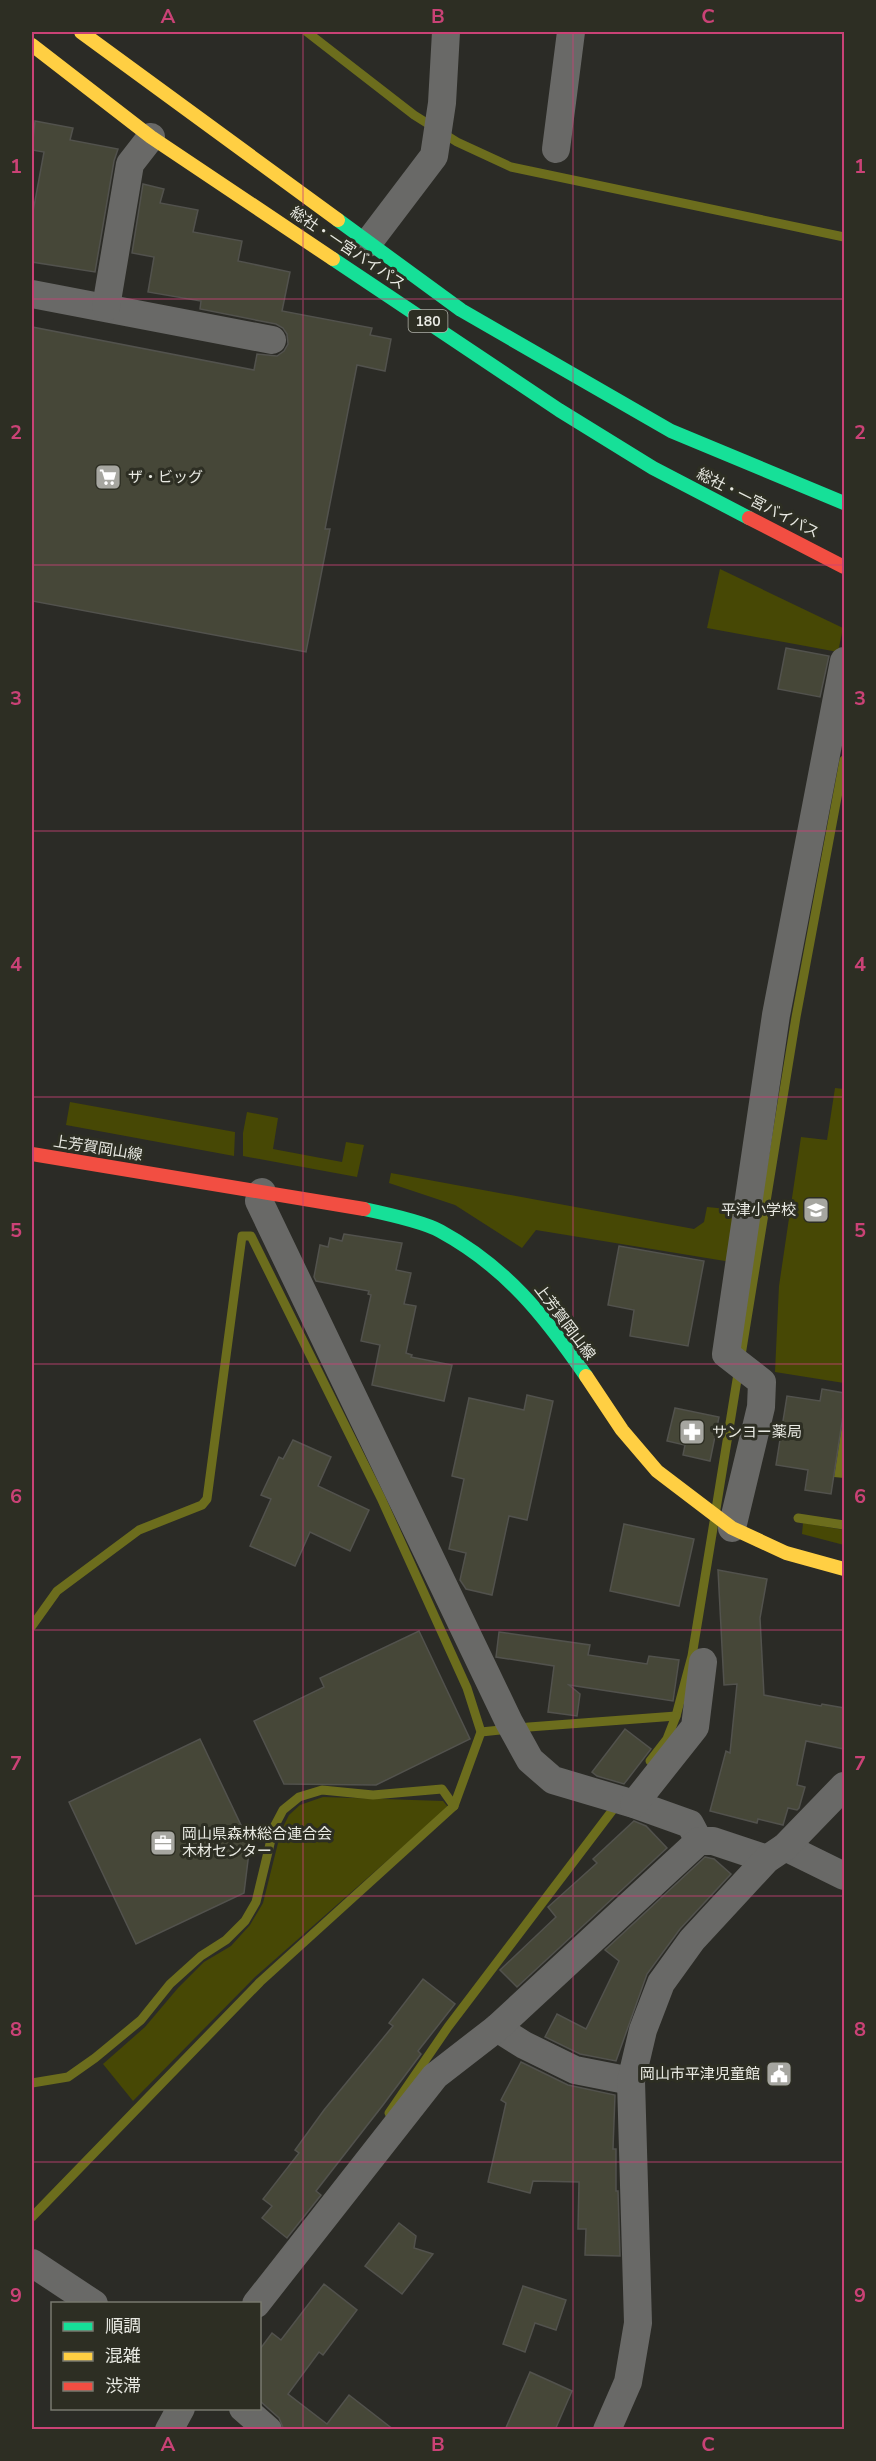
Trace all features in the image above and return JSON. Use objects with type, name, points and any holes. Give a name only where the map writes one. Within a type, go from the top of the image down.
[{"type":"main road","name":"総社・一宮バイパス","points":[[81,32],[461,310],[671,431],[844,503]]},
{"type":"main road","name":"総社・一宮バイパス","points":[[32,45],[151,137],[560,410],[652,468],[844,567]]},
{"type":"main road","name":"上芳賀岡山線","points":[[32,1154],[368,1210],[438,1230],[489,1263],[524,1294],[554,1330],[622,1430],[657,1471],[728,1525],[786,1553],[844,1569]]},
{"type":"street","points":[[368,243],[434,156],[442,103],[446,32]]},
{"type":"street","points":[[555,149],[572,32]]},
{"type":"street","points":[[106,307],[130,164],[151,137]]},
{"type":"street","points":[[32,294],[272,340]]},
{"type":"street","points":[[728,1525],[761,1407],[762,1382],[726,1354],[776,1016],[840,730],[844,661]]},
{"type":"street","points":[[262,1192],[259,1201],[513,1731],[530,1760],[553,1780],[625,1801],[690,1824],[699,1841]]},
{"type":"street","points":[[625,1801],[695,1727],[704,1662]]},
{"type":"street","points":[[608,2430],[628,2382],[638,2323],[631,2081],[643,2030],[661,1983],[692,1940],[844,1786]]},
{"type":"street","points":[[258,2302],[435,2076],[497,2028],[699,1841],[713,1841],[776,1853],[844,1876]]},
{"type":"street","points":[[497,2028],[524,2045],[575,2070],[631,2081]]},
{"type":"street","points":[[32,2262],[91,2302]]},
{"type":"street","points":[[169,2430],[180,2410]]},
{"type":"street","points":[[244,2410],[268,2430]]},
{"type":"shaded area","points":[[720,569],[843,628],[838,652],[707,628]]},
{"type":"shaded area","points":[[835,1088],[844,1089],[844,1383],[775,1372],[779,1286],[801,1137],[827,1140]]},
{"type":"shaded area","points":[[70,1102],[235,1132],[234,1156],[66,1125]]},
{"type":"shaded area","points":[[247,1112],[278,1118],[273,1149],[342,1162],[346,1142],[364,1145],[357,1177],[243,1156],[243,1133]]},
{"type":"shaded area","points":[[391,1173],[694,1229],[704,1222],[707,1207],[738,1210],[731,1262],[536,1230],[522,1248],[455,1205],[389,1183]]},
{"type":"shaded area","points":[[844,1412],[844,1478],[834,1477]]},
{"type":"shaded area","points":[[803,1523],[844,1530],[844,1545],[802,1534]]},
{"type":"shaded area","points":[[323,1797],[443,1801],[448,1807],[255,1977],[133,2101],[103,2064],[145,2027],[204,1962],[231,1946],[250,1925],[263,1903],[281,1831],[289,1815],[300,1805]]},
{"type":"building","points":[[35,121],[73,128],[70,140],[118,149],[95,272],[32,262],[32,217],[44,152],[32,150]]},
{"type":"building","points":[[143,184],[164,189],[160,203],[198,210],[193,232],[242,241],[238,261],[290,272],[282,311],[372,328],[370,335],[391,339],[385,371],[357,365],[325,529],[330,529],[306,652],[32,601],[32,327],[254,370],[257,354],[277,356],[288,344],[287,334],[276,324],[200,309],[201,301],[148,292],[154,257],[132,253]]},
{"type":"building","points":[[786,648],[829,656],[820,697],[778,689]]},
{"type":"building","points":[[344,1234],[402,1243],[396,1270],[411,1273],[404,1304],[416,1306],[406,1353],[412,1355],[411,1357],[452,1365],[444,1401],[372,1385],[380,1345],[361,1341],[371,1295],[368,1294],[369,1291],[316,1281],[314,1277],[320,1245],[328,1247],[330,1238],[342,1241]]},
{"type":"building","points":[[619,1246],[704,1261],[688,1346],[630,1336],[634,1310],[608,1305]]},
{"type":"building","points":[[822,1389],[844,1393],[844,1409],[831,1494],[805,1490],[808,1470],[776,1465],[787,1396],[820,1401]]},
{"type":"building","points":[[527,1395],[553,1401],[527,1520],[509,1516],[492,1595],[466,1589],[460,1580],[466,1553],[449,1549],[464,1479],[452,1476],[469,1398],[524,1410]]},
{"type":"building","points":[[675,1408],[719,1417],[710,1461],[683,1455],[685,1445],[667,1441]]},
{"type":"building","points":[[293,1440],[331,1457],[318,1486],[369,1510],[350,1551],[310,1532],[295,1566],[250,1546],[271,1499],[261,1495],[279,1457],[283,1459]]},
{"type":"building","points":[[624,1524],[694,1539],[679,1606],[610,1591]]},
{"type":"building","points":[[718,1570],[767,1579],[760,1618],[764,1695],[844,1708],[844,1749],[806,1741],[797,1785],[805,1787],[799,1808],[797,1810],[788,1808],[783,1825],[758,1819],[757,1823],[710,1811],[726,1751],[730,1753],[737,1684],[724,1685]]},
{"type":"building","points":[[419,1631],[470,1739],[376,1785],[284,1784],[254,1721],[324,1687],[320,1678]]},
{"type":"building","points":[[499,1632],[590,1645],[588,1655],[647,1664],[649,1656],[679,1660],[673,1701],[569,1685],[580,1694],[577,1716],[548,1712],[554,1666],[496,1657]]},
{"type":"building","points":[[625,1729],[651,1749],[624,1784],[597,1776],[592,1772]]},
{"type":"building","points":[[200,1739],[250,1844],[244,1893],[136,1944],[69,1802]]},
{"type":"building","points":[[634,1821],[646,1826],[667,1848],[517,1987],[500,1970],[556,1917],[548,1907],[597,1863],[593,1859]]},
{"type":"building","points":[[705,1857],[714,1859],[731,1874],[680,1929],[647,1974],[616,2061],[580,2054],[545,2037],[557,2014],[586,2029],[619,1961],[605,1950]]},
{"type":"building","points":[[423,1979],[455,2004],[418,2051],[421,2054],[316,2191],[321,2195],[287,2238],[262,2218],[272,2206],[263,2199],[299,2153],[295,2150],[324,2110],[393,2026],[389,2023]]},
{"type":"building","points":[[521,2062],[568,2085],[615,2095],[613,2149],[616,2149],[620,2256],[585,2255],[586,2229],[578,2229],[579,2182],[533,2181],[530,2193],[488,2182],[506,2103],[501,2100]]},
{"type":"building","points":[[399,2223],[416,2236],[414,2248],[433,2254],[402,2294],[365,2266]]},
{"type":"building","points":[[324,2284],[357,2310],[323,2355],[319,2352],[288,2394],[327,2424],[349,2395],[394,2430],[284,2430],[279,2418],[261,2402],[261,2348],[272,2333],[281,2340]]},
{"type":"building","points":[[523,2286],[566,2300],[556,2330],[535,2323],[525,2352],[503,2344]]},
{"type":"building","points":[[530,2372],[572,2391],[555,2430],[505,2430]]},
{"type":"waterway","points":[[307,32],[414,115],[457,142],[511,167],[844,237]]},
{"type":"waterway","points":[[716,1509],[796,1017],[844,760]]},
{"type":"waterway","points":[[32,1626],[57,1591],[139,1530],[202,1505],[207,1499],[242,1236],[251,1236],[381,1498],[467,1688],[481,1732],[454,1806],[260,1982],[32,2217]]},
{"type":"waterway","points":[[798,1518],[844,1525]]},
{"type":"waterway","points":[[481,1732],[676,1716],[692,1656],[714,1522]]},
{"type":"waterway","points":[[650,1761],[667,1739],[676,1716]]},
{"type":"waterway","points":[[32,2083],[68,2077],[95,2058],[141,2020],[170,1984],[201,1956],[226,1940],[245,1921],[256,1902],[274,1827],[283,1810],[299,1797],[322,1790],[373,1795],[442,1789],[454,1806]]},
{"type":"waterway","points":[[389,2113],[448,2027],[618,1803]]},
{"type":"traffic: fast","points":[[338,220],[461,310],[671,431],[844,503]]},
{"type":"traffic: fast","points":[[333,259],[559,410],[653,468],[749,518]]},
{"type":"traffic: fast","points":[[364,1209],[424,1224],[440,1231],[485,1260],[539,1313],[586,1376]]},
{"type":"traffic: slow","points":[[81,32],[338,220]]},
{"type":"traffic: slow","points":[[32,45],[151,137],[333,259]]},
{"type":"traffic: slow","points":[[586,1376],[622,1430],[657,1471],[732,1528],[786,1553],[844,1569]]},
{"type":"traffic: jam","points":[[749,518],[844,567]]},
{"type":"traffic: jam","points":[[32,1154],[364,1209]]},
{"type":"place","name":"ザ・ビッグ","points":[[108,477]]},
{"type":"place","name":"平津小学校","points":[[816,1210]]},
{"type":"place","name":"サンヨー薬局","points":[[692,1432]]},
{"type":"place","name":"岡山県森林総合連合会 木材センター","points":[[163,1843]]},
{"type":"place","name":"岡山市平津児童館","points":[[779,2074]]}]
